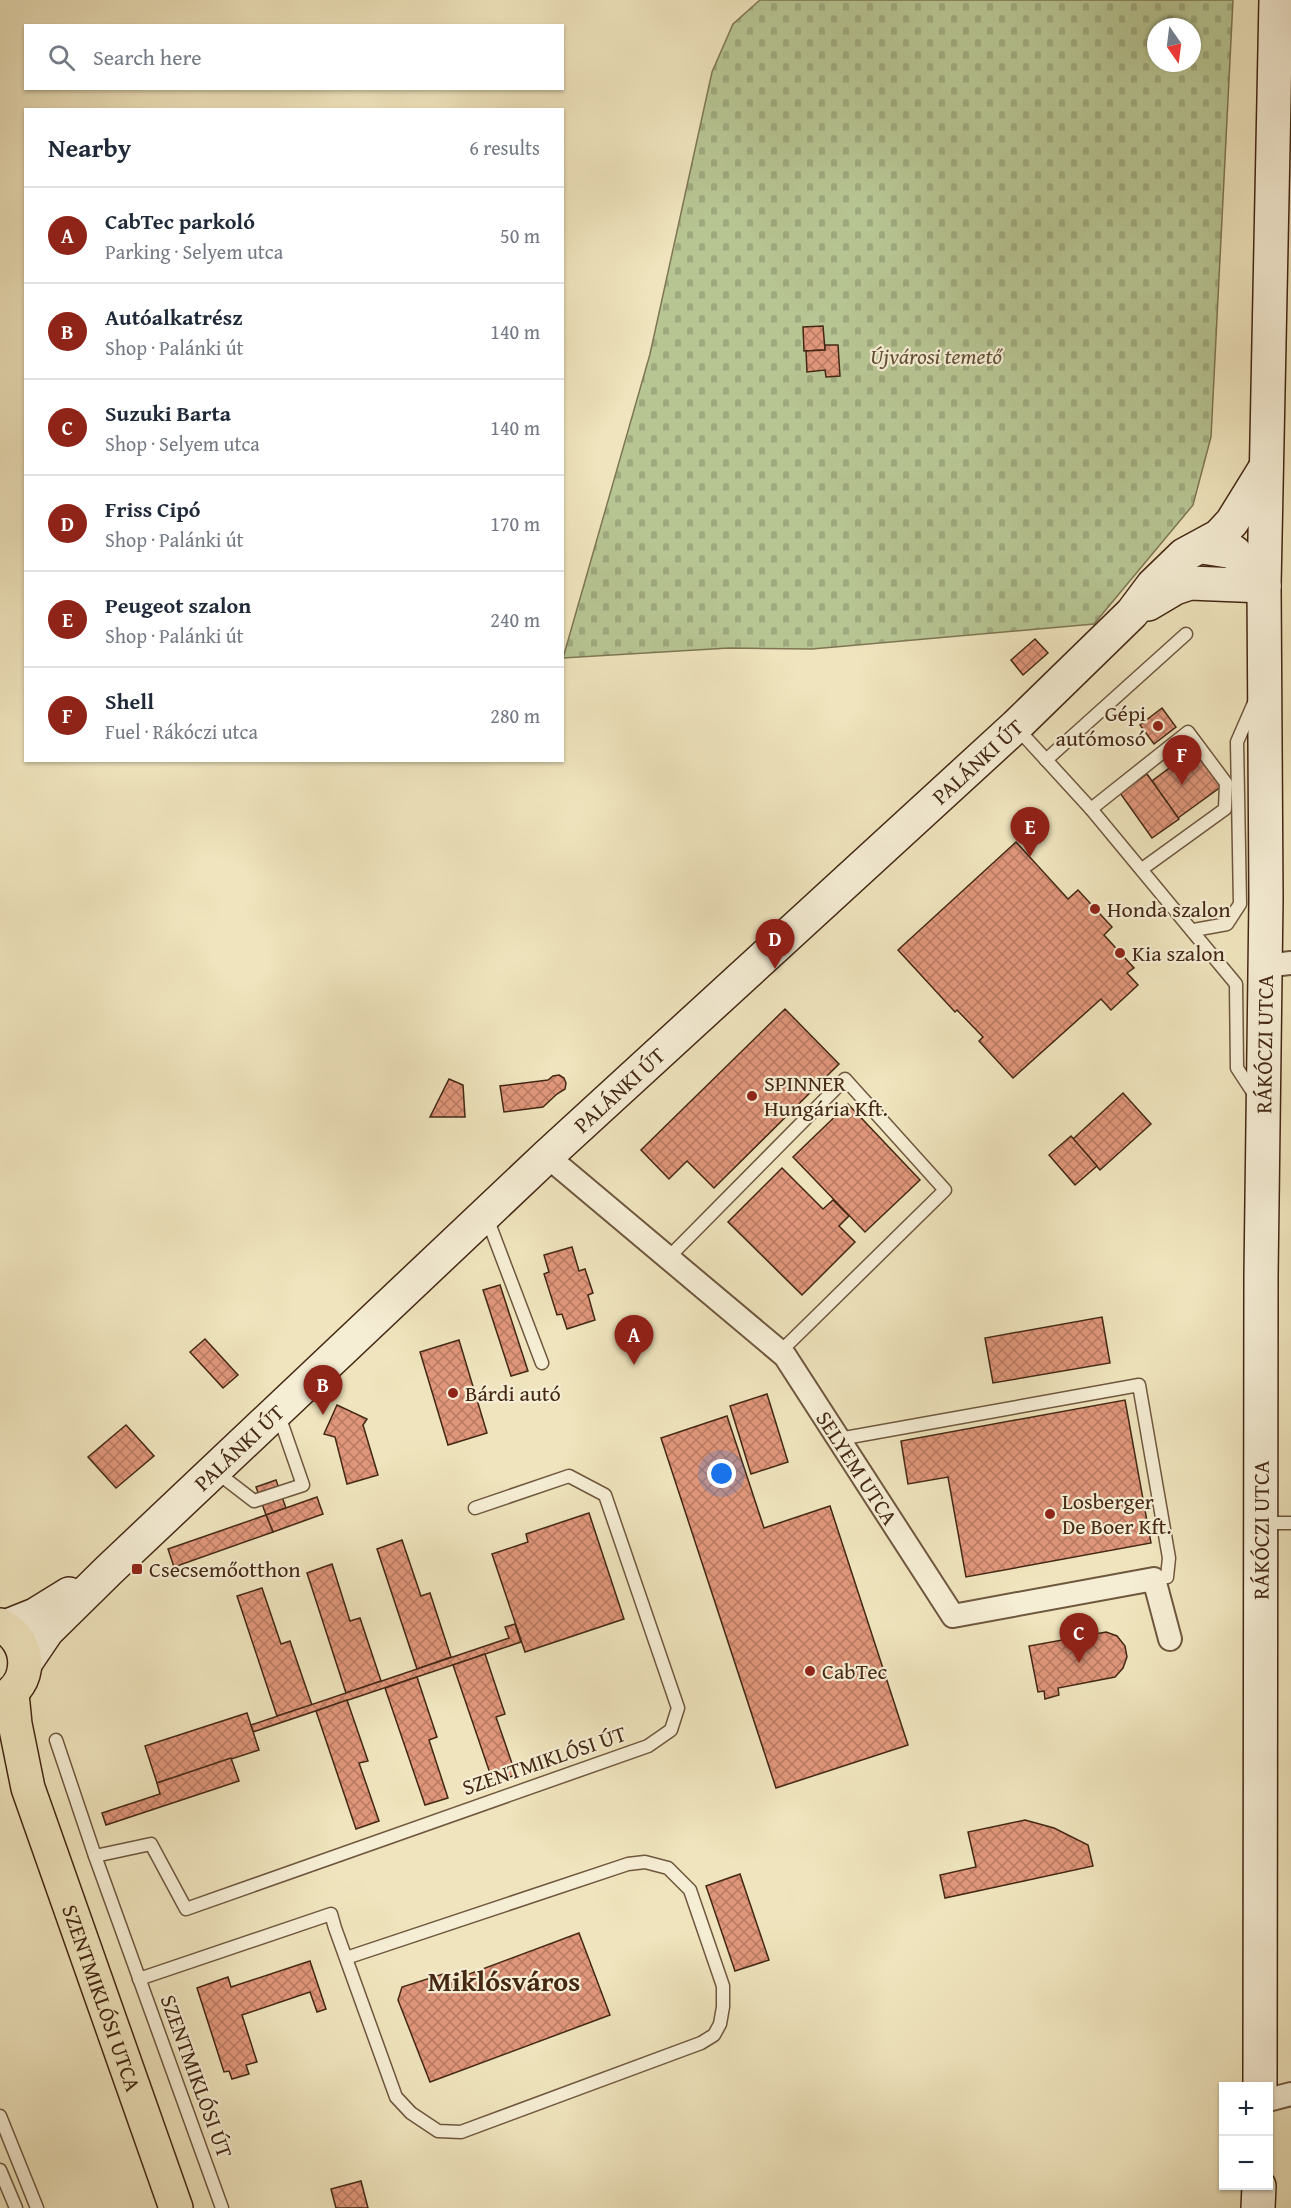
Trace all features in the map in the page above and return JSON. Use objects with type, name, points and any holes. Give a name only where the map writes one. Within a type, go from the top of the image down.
[{"type":"main road","points":[[3,1626],[20,1642],[26,1662],[19,1685],[6,1697],[15,1724],[28,1788]]},
{"type":"main road","points":[[0,1738],[28,1788]]},
{"type":"main road","name":"SZENTMIKLÓSI UTCA","points":[[28,1788],[176,2208]]},
{"type":"street","name":"RÁKÓCZI UTCA","points":[[1260,2082],[1276,1523],[1263,1108],[1278,964],[1264,680],[1264,586],[1281,9]]},
{"type":"street","name":"PALÁNKI ÚT","points":[[26,1662],[47,1632],[109,1570],[485,1214],[1016,726],[1132,613],[1153,585],[1184,555],[1219,536],[1232,522],[1267,465]]},
{"type":"street","points":[[1202,547],[1234,552],[1264,586]]},
{"type":"street","name":"PALÁNKI ÚT","points":[[1132,613],[1175,588],[1190,583],[1264,586]]},
{"type":"street","name":"SELYEM UTCA","points":[[547,1156],[785,1356],[952,1616],[1154,1579]]},
{"type":"street","name":"PALÁNKI ÚT","points":[[3,1626],[35,1615],[109,1570]]},
{"type":"street","points":[[1154,1579],[1170,1639]]},
{"type":"street","points":[[1273,2099],[1291,2094]]},
{"type":"street","points":[[1258,2208],[1259,2190]]},
{"type":"lane","points":[[1046,760],[1186,634]]},
{"type":"lane","points":[[1194,930],[1227,924],[1240,904],[1237,742],[1264,680]]},
{"type":"lane","points":[[1016,726],[1091,809],[1194,930],[1236,984],[1237,1068],[1263,1108]]},
{"type":"lane","points":[[1091,809],[1188,732],[1226,783],[1225,809],[1142,869]]},
{"type":"lane","points":[[668,1258],[845,1079],[945,1190],[780,1352]]},
{"type":"lane","points":[[485,1214],[542,1362]]},
{"type":"lane","points":[[839,1439],[1139,1385],[1169,1558],[1167,1577],[1154,1579]]},
{"type":"lane","points":[[214,1470],[254,1502],[303,1485],[278,1410]]},
{"type":"lane","name":"SZENTMIKLÓSI ÚT","points":[[95,1856],[152,1844],[186,1909],[648,1746],[671,1730],[678,1708],[605,1495],[569,1476],[475,1508]]},
{"type":"lane","name":"SZENTMIKLÓSI ÚT","points":[[56,1740],[95,1856],[222,2208]]},
{"type":"lane","points":[[139,1979],[331,1914],[346,1958],[396,2097],[411,2113],[438,2131],[461,2132],[701,2043],[714,2035],[720,2024],[723,2007],[723,1986],[690,1890],[668,1868],[645,1862],[628,1864],[346,1958]]},
{"type":"lane","points":[[0,2116],[36,2208]]},
{"type":"lane","points":[[0,2170],[16,2208]]},
{"type":"green space","name":"Újvárosi temető","points":[[760,0],[1233,0],[1211,437],[1193,505],[1094,624],[812,649],[729,648],[564,658],[650,354],[712,72],[733,24]]},
{"type":"building","points":[[823,326],[825,350],[804,351],[803,327]]},
{"type":"building","points":[[825,345],[838,345],[840,376],[826,377],[825,370],[807,372],[806,351],[825,350]]},
{"type":"building","points":[[1035,639],[1048,653],[1023,675],[1011,660]]},
{"type":"building","name":"Gépi autómosó","points":[[1162,708],[1176,727],[1154,744],[1140,725]]},
{"type":"building","points":[[1195,749],[1222,786],[1178,818],[1152,781]]},
{"type":"building","points":[[1147,774],[1179,819],[1152,838],[1120,793]]},
{"type":"building","points":[[1016,842],[1068,899],[1078,890],[1112,927],[1104,935],[1134,968],[1127,973],[1138,985],[1111,1010],[1101,999],[1013,1078],[979,1041],[983,1037],[957,1010],[955,1012],[898,950]]},
{"type":"building","name":"SPINNER Hungária Kft.","points":[[785,1009],[839,1064],[714,1188],[687,1161],[669,1179],[641,1150]]},
{"type":"building","points":[[559,1075],[564,1078],[565,1089],[543,1107],[504,1112],[500,1086],[548,1080]]},
{"type":"building","points":[[449,1079],[463,1085],[465,1117],[430,1117]]},
{"type":"building","points":[[1123,1093],[1151,1124],[1100,1170],[1073,1139]]},
{"type":"building","points":[[848,1104],[920,1180],[865,1232],[793,1157]]},
{"type":"building","points":[[1071,1136],[1097,1166],[1075,1185],[1049,1155]]},
{"type":"building","points":[[782,1168],[823,1209],[833,1200],[849,1216],[839,1226],[855,1242],[802,1295],[728,1222]]},
{"type":"building","points":[[572,1247],[579,1271],[585,1269],[593,1293],[588,1295],[595,1320],[567,1329],[562,1314],[557,1315],[544,1274],[549,1272],[544,1255]]},
{"type":"building","points":[[500,1285],[528,1371],[511,1376],[483,1290]]},
{"type":"building","points":[[1102,1317],[1110,1363],[993,1383],[985,1338]]},
{"type":"building","points":[[205,1339],[238,1375],[223,1388],[190,1352]]},
{"type":"building","name":"Bárdi autó","points":[[459,1340],[487,1433],[448,1445],[420,1352]]},
{"type":"building","points":[[767,1394],[788,1462],[751,1474],[730,1406]]},
{"type":"building","name":"Losberger De Boer Kft.","points":[[1125,1400],[1151,1543],[966,1577],[948,1477],[908,1484],[901,1441]]},
{"type":"building","points":[[337,1405],[367,1419],[363,1425],[378,1475],[347,1484],[335,1437],[324,1434]]},
{"type":"building","name":"CabTec","points":[[727,1416],[764,1528],[830,1506],[908,1745],[776,1788],[661,1438]]},
{"type":"building","points":[[126,1425],[154,1456],[116,1488],[88,1457]]},
{"type":"building","points":[[276,1480],[286,1508],[266,1515],[256,1487]]},
{"type":"building","points":[[317,1497],[323,1514],[273,1532],[266,1515]]},
{"type":"building","points":[[589,1513],[624,1619],[525,1652],[492,1554],[528,1542],[526,1534]]},
{"type":"building","points":[[266,1515],[273,1532],[174,1567],[168,1549]]},
{"type":"building","points":[[402,1540],[421,1596],[430,1593],[451,1657],[417,1669],[377,1549]]},
{"type":"building","points":[[332,1564],[350,1621],[360,1618],[381,1681],[346,1693],[307,1573]]},
{"type":"building","points":[[262,1588],[281,1644],[290,1641],[312,1705],[277,1716],[237,1596]]},
{"type":"building","points":[[515,1624],[521,1642],[253,1732],[251,1725],[509,1638],[505,1627]]},
{"type":"building","points":[[1106,1632],[1117,1636],[1125,1646],[1127,1657],[1123,1668],[1115,1677],[1058,1688],[1059,1695],[1045,1699],[1044,1691],[1038,1692],[1029,1646]]},
{"type":"building","points":[[485,1654],[505,1714],[496,1717],[516,1775],[493,1782],[453,1665]]},
{"type":"building","points":[[417,1677],[437,1737],[429,1740],[448,1798],[425,1805],[385,1688]]},
{"type":"building","points":[[347,1700],[368,1761],[359,1763],[379,1821],[356,1829],[316,1711]]},
{"type":"building","points":[[247,1713],[259,1750],[157,1783],[145,1746]]},
{"type":"building","points":[[231,1758],[239,1781],[106,1825],[102,1813],[160,1794],[157,1783]]},
{"type":"building","points":[[1025,1820],[1054,1828],[1088,1845],[1093,1866],[945,1898],[940,1875],[976,1867],[968,1832]]},
{"type":"building","points":[[740,1874],[769,1960],[735,1971],[706,1886]]},
{"type":"building","points":[[579,1933],[610,2015],[430,2082],[398,2000],[402,1987],[443,1974],[456,1979]]},
{"type":"building","points":[[310,1961],[326,2009],[317,2012],[310,1992],[242,2015],[257,2062],[246,2065],[249,2074],[232,2079],[229,2071],[224,2072],[197,1988],[228,1977],[231,1987]]},
{"type":"building","points":[[361,2181],[368,2208],[336,2208],[331,2189]]},
{"type":"place","name":"Gépi autómosó","points":[[1158,726]]},
{"type":"place","name":"Shell","points":[[1182,785]]},
{"type":"place","name":"Peugeot szalon","points":[[1030,857]]},
{"type":"place","name":"Honda szalon","points":[[1095,909]]},
{"type":"place","name":"Kia szalon","points":[[1120,953]]},
{"type":"place","name":"Friss Cipó","points":[[775,969]]},
{"type":"place","name":"SPINNER Hungária Kft.","points":[[752,1096]]},
{"type":"place","name":"CabTec parkoló","points":[[634,1365]]},
{"type":"place","name":"Bárdi autó","points":[[453,1393]]},
{"type":"place","name":"Autóalkatrész","points":[[323,1415]]},
{"type":"place","name":"Losberger De Boer Kft.","points":[[1050,1514]]},
{"type":"place","name":"Csecsemőotthon","points":[[137,1569]]},
{"type":"place","name":"Suzuki Barta","points":[[1079,1663]]},
{"type":"place","name":"CabTec","points":[[810,1671]]},
{"type":"district","name":"Miklósváros","points":[[504,1980]]}]
